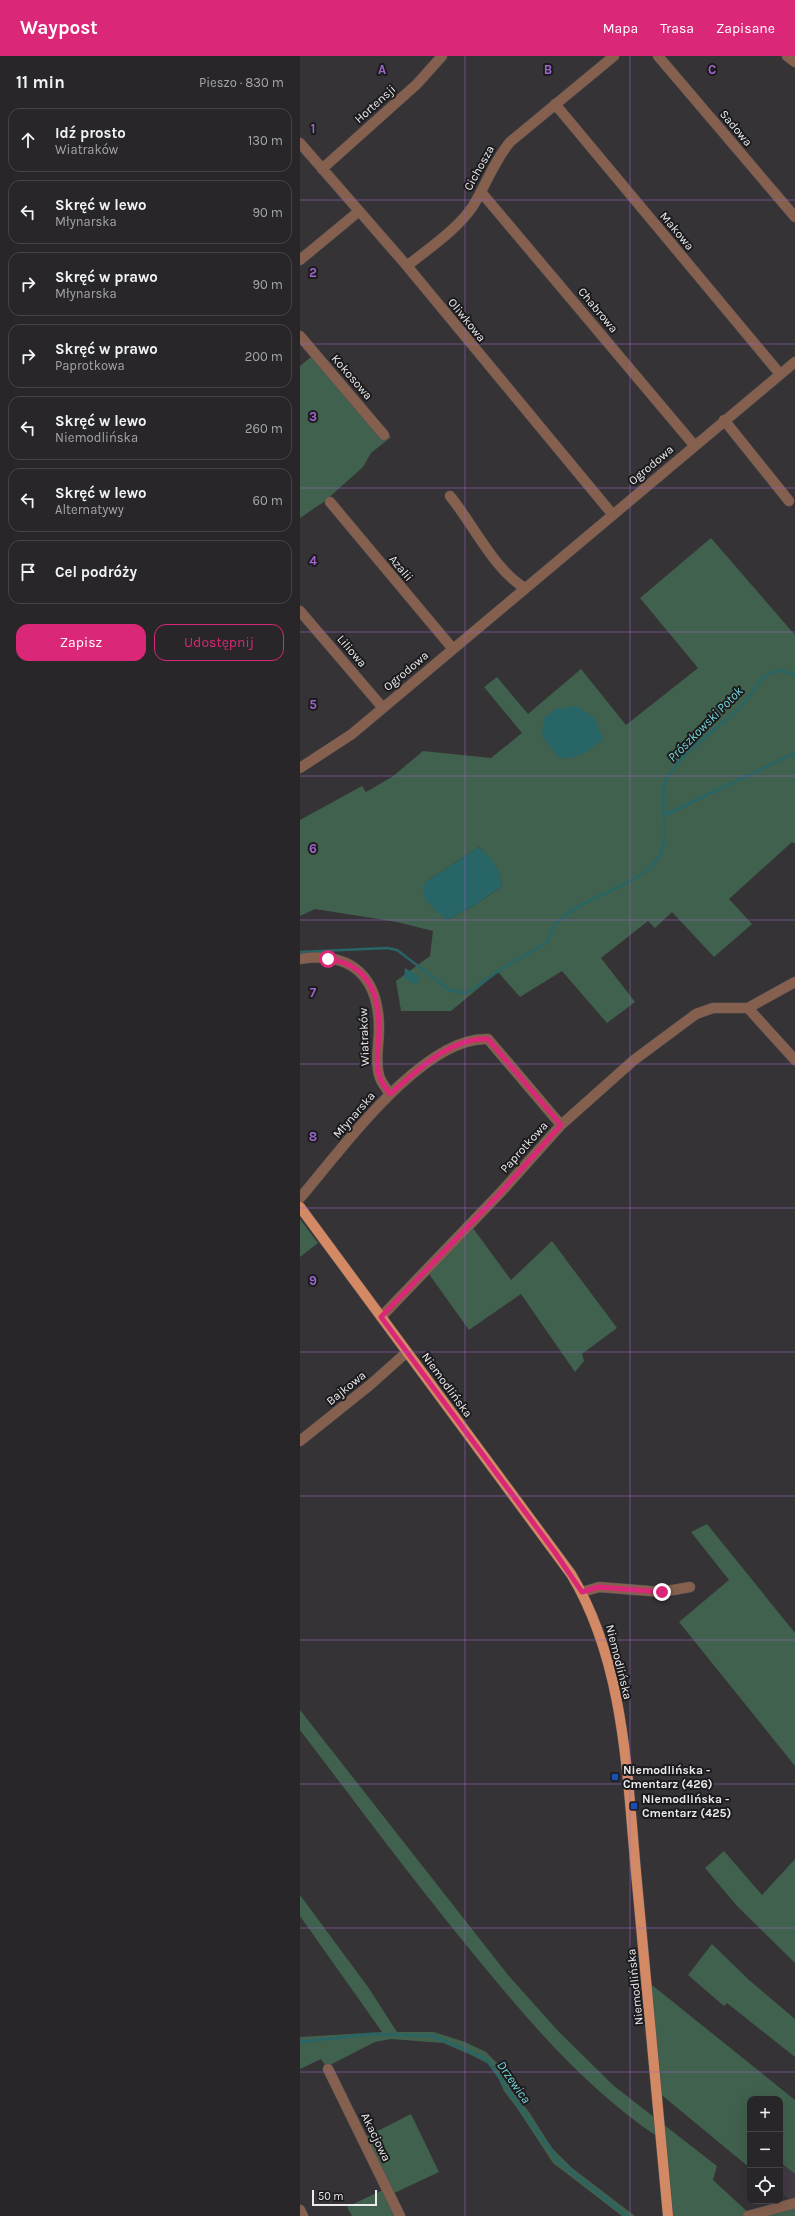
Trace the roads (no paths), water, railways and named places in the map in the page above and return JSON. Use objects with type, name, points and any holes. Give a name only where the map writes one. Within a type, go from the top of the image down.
[{"type":"main road","name":"Niemodlińska","points":[[300,1207],[554,1551],[582,1592],[593,1617],[604,1648],[614,1686],[621,1733],[654,2049],[668,2216]]},
{"type":"street","name":"Hortensji","points":[[322,169],[417,84],[442,56]]},
{"type":"street","name":"Cichosza","points":[[407,266],[458,224],[472,207],[500,154],[510,142],[614,56]]},
{"type":"street","name":"Sadowa","points":[[658,56],[795,218]]},
{"type":"street","points":[[787,56],[795,62]]},
{"type":"street","name":"Makowa","points":[[555,104],[780,374]]},
{"type":"street","name":"Oliwkowa","points":[[300,143],[358,212],[407,266],[612,515]]},
{"type":"street","name":"Chabrowa","points":[[481,192],[694,445]]},
{"type":"street","points":[[300,260],[358,212]]},
{"type":"street","name":"Kokosowa","points":[[300,336],[384,435]]},
{"type":"street","name":"Ogrodowa","points":[[300,768],[352,734],[694,445],[795,362]]},
{"type":"street","points":[[724,420],[789,501]]},
{"type":"street","points":[[450,496],[502,569],[513,581],[525,588]]},
{"type":"street","name":"Azalii","points":[[330,502],[453,649]]},
{"type":"street","name":"Liliowa","points":[[300,611],[383,708]]},
{"type":"street","name":"Wiatraków","points":[[300,959],[312,957],[342,961],[355,968],[369,982],[374,993],[378,1010],[379,1076],[390,1094]]},
{"type":"street","name":"Paprotkowa","points":[[381,1317],[502,1191],[561,1125],[634,1060],[691,1017],[713,1008],[748,1008],[795,982]]},
{"type":"street","points":[[748,1008],[795,1060]]},
{"type":"street","name":"Młynarska","points":[[300,1198],[390,1094],[448,1049],[465,1043],[488,1039],[561,1125]]},
{"type":"street","name":"Bajkowa","points":[[300,1441],[370,1385],[407,1352]]},
{"type":"street","points":[[582,1592],[598,1587],[662,1592],[690,1587]]},
{"type":"street","name":"Akacjowa","points":[[328,2070],[400,2216]]},
{"type":"street","points":[[748,2216],[795,2203]]},
{"type":"street","points":[[300,2210],[303,2216]]},
{"type":"water","points":[[577,706],[595,719],[603,739],[583,754],[572,758],[559,758],[542,736],[544,718],[556,709]]},
{"type":"water","points":[[479,847],[488,855],[494,864],[499,874],[502,886],[475,905],[447,920],[434,909],[423,896],[424,883]]},
{"type":"water","points":[[405,968],[420,977],[416,985],[404,978]]},
{"type":"waterway","name":"Prószkowski Potok","points":[[300,952],[387,948],[397,950],[451,991],[467,993],[503,968],[548,942],[550,933],[563,917],[592,899],[641,875],[653,865],[661,853],[664,844],[664,788],[673,769],[692,749],[744,703],[762,679],[770,673],[779,671],[795,676]]},
{"type":"waterway","points":[[665,815],[795,753]]},
{"type":"waterway","name":"Drzewica","points":[[300,2042],[371,2034],[433,2036],[486,2059],[558,2161],[627,2216]]},
{"type":"place","name":"Niemodlińska - Cmentarz (426)","points":[[615,1777]]},
{"type":"place","name":"Niemodlińska - Cmentarz (425)","points":[[634,1806]]}]
